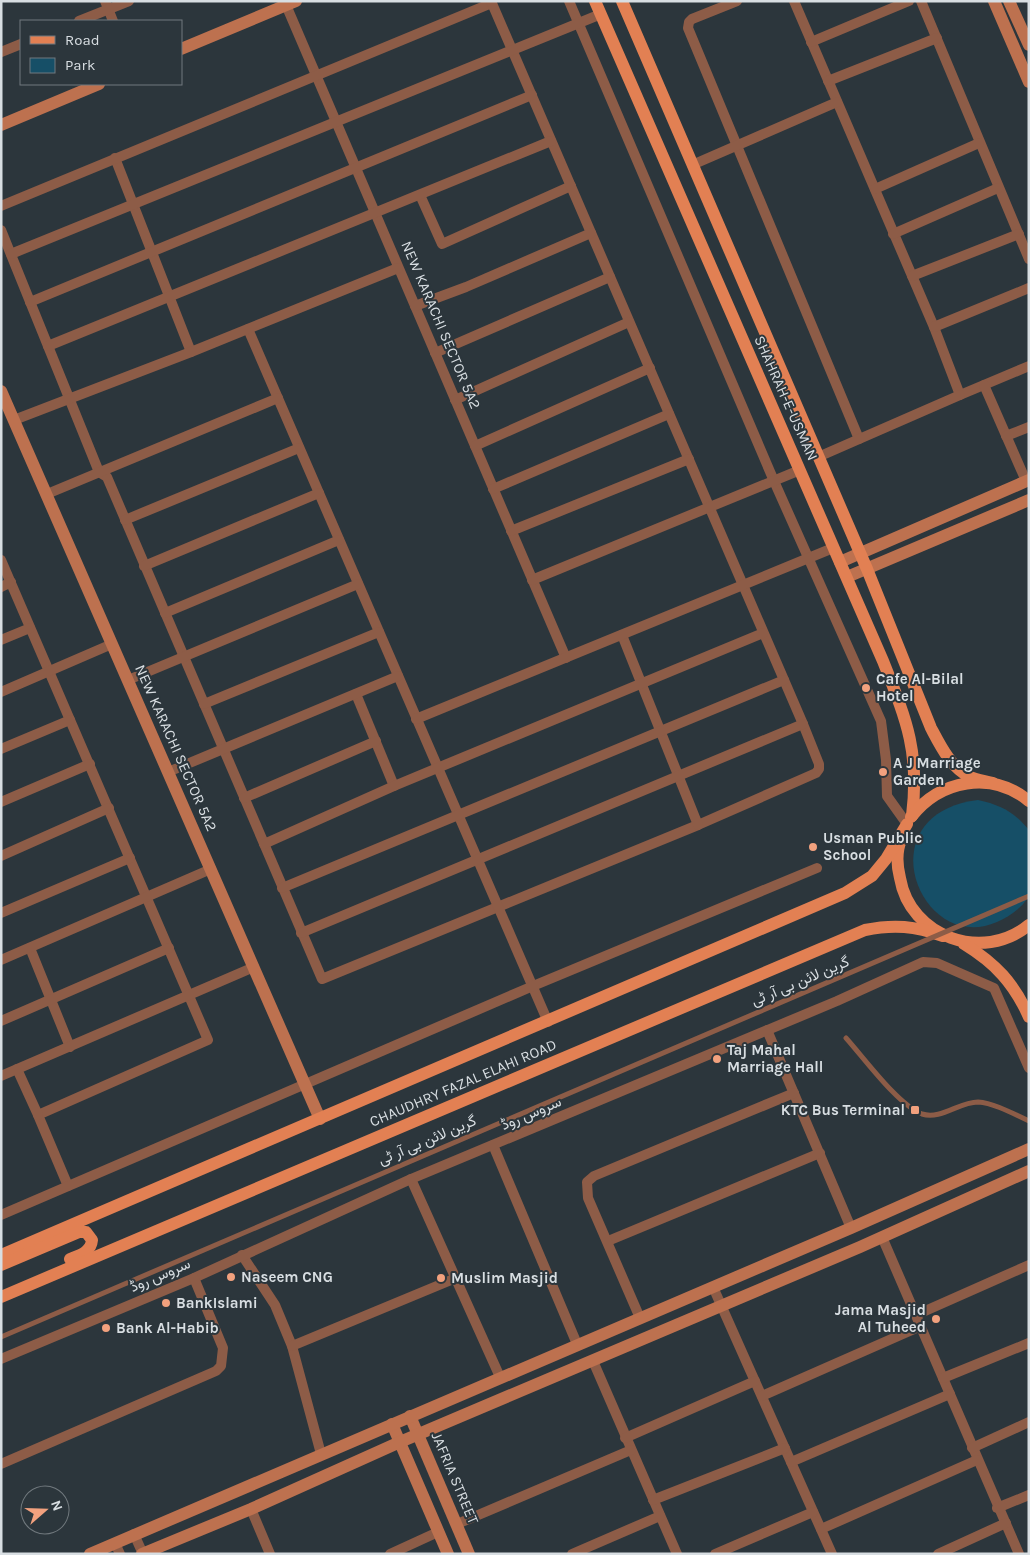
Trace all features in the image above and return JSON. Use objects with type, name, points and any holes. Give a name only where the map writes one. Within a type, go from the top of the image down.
[{"type":"main road","name":"SHAHRAH-E-USMAN","points":[[595,1],[883,661],[912,744],[915,793],[909,820]]},
{"type":"main road","name":"SHAHRAH-E-USMAN","points":[[622,1],[867,569],[931,728],[941,747],[955,765],[970,777],[993,783]]},
{"type":"main road","points":[[943,936],[925,924],[911,907],[901,888],[897,866],[898,852],[909,820],[928,799],[948,788],[970,782],[993,783],[1026,797]]},
{"type":"main road","name":"CHAUDHRY FAZAL ELAHI ROAD","points":[[1,1255],[845,893],[872,876],[886,860],[909,820]]},
{"type":"main road","name":"CHAUDHRY FAZAL ELAHI ROAD","points":[[1,1297],[865,930],[906,925],[961,942]]},
{"type":"main road","points":[[961,942],[982,944],[1002,940],[1029,925]]},
{"type":"main road","points":[[961,942],[997,967],[1017,993],[1029,1017]]},
{"type":"main road","points":[[1,1265],[79,1232],[86,1232],[92,1240],[91,1247],[83,1253],[1,1289]]},
{"type":"street","points":[[82,20],[107,6],[129,1]]},
{"type":"street","points":[[569,1],[774,481],[881,721],[886,760],[887,796],[909,820]]},
{"type":"street","points":[[737,1],[692,19],[688,28],[859,440]]},
{"type":"street","points":[[794,1],[934,327],[960,395]]},
{"type":"street","points":[[811,42],[909,1]]},
{"type":"street","points":[[921,1],[1029,259]]},
{"type":"street","points":[[994,1],[1029,82]]},
{"type":"street","points":[[1008,1],[1029,45]]},
{"type":"street","points":[[1,206],[316,77],[492,2],[803,724],[819,764],[819,769],[816,773],[698,825],[497,905],[322,979],[107,477],[99,472],[1,230]]},
{"type":"street","points":[[182,49],[291,3]]},
{"type":"street","name":"NEW KARACHI SECTOR 5A2","points":[[291,3],[316,77],[566,658]]},
{"type":"street","points":[[107,6],[113,20]]},
{"type":"street","points":[[11,254],[601,14]]},
{"type":"street","points":[[828,81],[937,38]]},
{"type":"street","points":[[1,52],[20,44]]},
{"type":"street","points":[[1,124],[97,85]]},
{"type":"street","points":[[30,302],[354,166],[532,95]]},
{"type":"street","points":[[692,165],[837,102]]},
{"type":"street","points":[[48,346],[169,295],[375,214],[551,140]]},
{"type":"street","points":[[875,189],[979,143]]},
{"type":"street","points":[[115,158],[191,352]]},
{"type":"street","points":[[420,195],[442,244],[571,186]]},
{"type":"street","points":[[893,234],[998,188]]},
{"type":"street","points":[[415,306],[466,287],[591,233]]},
{"type":"street","points":[[912,276],[1019,234]]},
{"type":"street","points":[[14,420],[191,352],[398,268]]},
{"type":"street","points":[[435,353],[610,277]]},
{"type":"street","points":[[934,327],[1029,288]]},
{"type":"street","points":[[455,400],[629,322]]},
{"type":"street","points":[[248,329],[548,1022]]},
{"type":"street","points":[[818,457],[1029,366]]},
{"type":"street","points":[[475,446],[650,368]]},
{"type":"street","points":[[840,562],[1027,481],[984,384]]},
{"type":"street","name":"NEW KARACHI SECTOR 5A2","points":[[1,391],[320,1119]]},
{"type":"street","points":[[47,494],[278,398]]},
{"type":"street","points":[[493,489],[670,414]]},
{"type":"street","points":[[1006,436],[1029,426]]},
{"type":"street","points":[[125,520],[299,448]]},
{"type":"street","points":[[512,531],[689,459]]},
{"type":"street","points":[[532,580],[800,470]]},
{"type":"street","points":[[144,566],[319,493]]},
{"type":"street","points":[[847,577],[1029,500]]},
{"type":"street","points":[[165,613],[339,540]]},
{"type":"street","points":[[416,719],[833,548]]},
{"type":"street","points":[[1,560],[6,585],[30,628],[49,670],[208,1040],[38,1115]]},
{"type":"street","points":[[128,680],[358,584]]},
{"type":"street","points":[[1,640],[30,628]]},
{"type":"street","points":[[204,704],[379,632]]},
{"type":"street","points":[[264,844],[394,786],[763,633]]},
{"type":"street","points":[[622,636],[698,825]]},
{"type":"street","points":[[1,692],[112,644]]},
{"type":"street","points":[[168,772],[223,751],[398,676]]},
{"type":"street","points":[[282,888],[784,680]]},
{"type":"street","points":[[356,694],[394,786]]},
{"type":"street","points":[[1,749],[70,720]]},
{"type":"street","points":[[301,933],[803,724]]},
{"type":"street","points":[[244,798],[376,741]]},
{"type":"street","points":[[1,802],[90,764]]},
{"type":"street","points":[[1,856],[108,808]]},
{"type":"street","points":[[1,913],[130,858]]},
{"type":"street","points":[[1,1215],[533,986],[816,868]]},
{"type":"street","points":[[1,960],[211,869]]},
{"type":"street","points":[[30,948],[70,1046]]},
{"type":"street","points":[[1,1021],[169,948]]},
{"type":"street","name":"سروس روڈ","points":[[1,1359],[194,1278],[411,1179],[767,1030],[923,962],[930,961],[994,988],[1029,1068]]},
{"type":"street","points":[[1,1076],[254,967]]},
{"type":"street","points":[[767,1030],[851,1228]]},
{"type":"street","points":[[18,1069],[68,1186]]},
{"type":"street","points":[[640,1318],[588,1198],[587,1182],[594,1176],[794,1093]]},
{"type":"street","points":[[493,1145],[577,1344]]},
{"type":"street","points":[[90,1554],[118,1548],[134,1534],[851,1228],[1029,1149]]},
{"type":"street","points":[[608,1241],[820,1154]]},
{"type":"street","points":[[134,1534],[143,1554],[400,1442],[882,1237],[1029,1171]]},
{"type":"street","points":[[411,1179],[500,1377]]},
{"type":"street","points":[[882,1237],[997,1508],[1006,1523],[1019,1554]]},
{"type":"street","points":[[242,1256],[275,1305],[292,1346],[321,1454]]},
{"type":"street","points":[[916,1315],[1029,1265]]},
{"type":"street","points":[[1,1464],[216,1371],[224,1359],[223,1348],[194,1278]]},
{"type":"street","points":[[292,1346],[456,1278]]},
{"type":"street","points":[[713,1287],[832,1554]]},
{"type":"street","points":[[762,1396],[921,1326]]},
{"type":"street","points":[[943,1378],[1029,1343]]},
{"type":"street","points":[[593,1360],[625,1438],[677,1554]]},
{"type":"street","points":[[625,1438],[755,1381]]},
{"type":"street","points":[[791,1462],[950,1394]]},
{"type":"street","name":"JAFRIA STREET","points":[[410,1416],[469,1554]]},
{"type":"street","points":[[972,1448],[1029,1422]]},
{"type":"street","points":[[392,1424],[448,1554]]},
{"type":"street","points":[[653,1500],[785,1448]]},
{"type":"street","points":[[457,1524],[631,1450]]},
{"type":"street","points":[[821,1529],[977,1460]]},
{"type":"street","points":[[997,1508],[1029,1496]]},
{"type":"street","points":[[251,1508],[270,1554]]},
{"type":"street","points":[[715,1554],[813,1512]]},
{"type":"street","points":[[572,1554],[660,1516]]},
{"type":"street","points":[[938,1554],[1006,1523]]},
{"type":"street","points":[[390,1554],[438,1532]]},
{"type":"lane","name":"گرین لائن بی آر ٹی","points":[[1,1337],[1029,896]]},
{"type":"lane","points":[[846,1038],[909,1107],[923,1114],[933,1115],[979,1102],[1029,1120]]},
{"type":"green space","points":[[978,800],[994,804],[1006,810],[1018,818],[1029,830],[1029,896],[1019,908],[1002,920],[969,927],[946,919],[927,902],[916,879],[914,854],[922,830],[943,811]]},
{"type":"place","name":"Cafe Al-Bilal Hotel","points":[[866,688]]},
{"type":"place","name":"A J Marriage Garden","points":[[883,772]]},
{"type":"place","name":"Usman Public School","points":[[813,847]]},
{"type":"place","name":"Taj Mahal Marriage Hall","points":[[717,1059]]},
{"type":"place","name":"KTC Bus Terminal","points":[[915,1110]]},
{"type":"place","name":"Naseem CNG","points":[[231,1277]]},
{"type":"place","name":"Muslim Masjid","points":[[441,1278]]},
{"type":"place","name":"BankIslami","points":[[166,1303]]},
{"type":"place","name":"Jama Masjid Al Tuheed","points":[[936,1319]]},
{"type":"place","name":"Bank Al-Habib","points":[[106,1328]]}]
